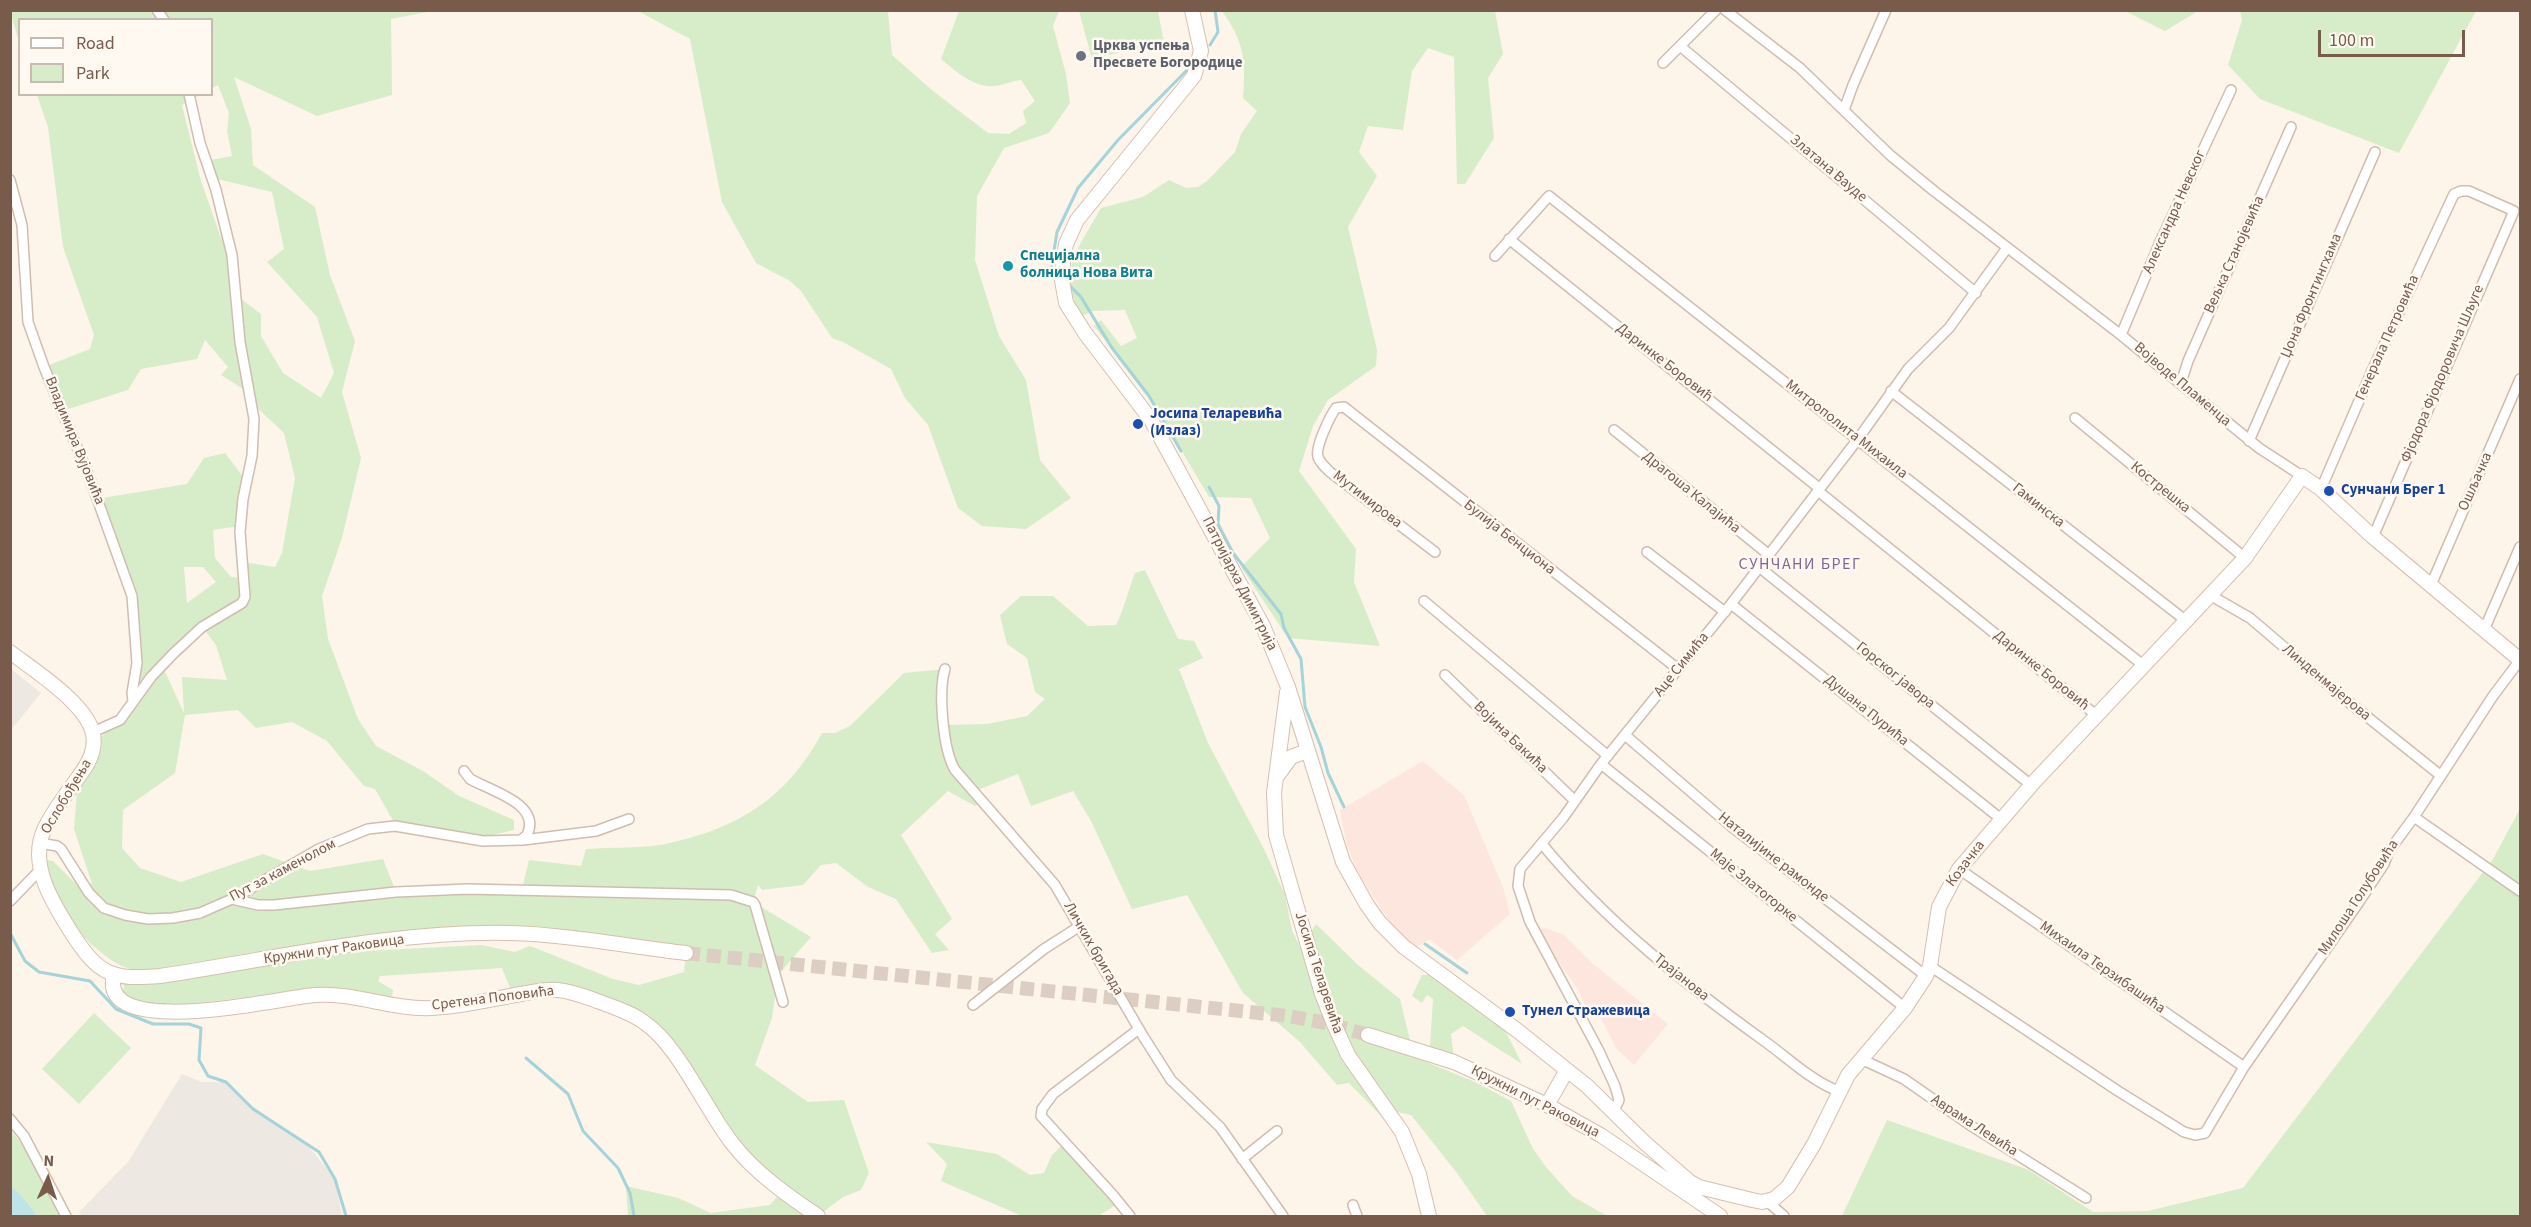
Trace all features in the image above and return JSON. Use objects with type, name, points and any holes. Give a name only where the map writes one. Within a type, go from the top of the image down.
[{"type":"street","name":"Патријарха Димитрија","points":[[1192,10],[1201,51],[1194,76],[1077,220],[1066,244],[1062,262],[1064,296],[1072,315],[1140,405],[1162,440],[1263,626],[1288,687],[1343,862],[1359,892],[1380,923],[1420,960],[1518,1030],[1587,1086],[1613,1113]]},
{"type":"street","points":[[1664,63],[1716,10]]},
{"type":"street","name":"Војводе Пламенца","points":[[1725,10],[1800,68],[1890,154],[2007,248],[2121,335],[2250,441],[2321,489],[2373,537],[2520,660]]},
{"type":"street","points":[[1844,110],[1886,10]]},
{"type":"street","name":"Златана Вауде","points":[[1680,46],[1976,293]]},
{"type":"street","name":"Александра Невског","points":[[2121,335],[2160,242],[2230,90]]},
{"type":"street","points":[[10,652],[81,711],[93,732],[120,720],[151,677],[173,654],[202,627],[242,603],[245,597],[240,532],[243,499],[252,456],[253,407],[242,354],[232,255],[216,190],[200,143],[189,96]]},
{"type":"street","name":"Вељка Станојевића","points":[[2181,384],[2188,361],[2290,127]]},
{"type":"street","name":"Џона Фронтингхама","points":[[2250,441],[2375,152]]},
{"type":"street","name":"Владимира Вујовића","points":[[10,180],[22,225],[28,322],[90,479],[132,596],[137,663],[132,693],[134,701]]},
{"type":"street","name":"Генерала Петровића","points":[[2321,489],[2371,373],[2454,194],[2469,191],[2514,211]]},
{"type":"street","name":"Митрополита Михаила","points":[[1509,239],[1549,196],[2143,665]]},
{"type":"street","name":"Фјодора Фјодоровича Шљуге","points":[[2373,537],[2514,211]]},
{"type":"street","points":[[1495,256],[1509,239]]},
{"type":"street","name":"Даринке Боровић","points":[[1509,239],[2096,715]]},
{"type":"street","name":"Аце Симића","points":[[1613,1113],[1619,1103],[1615,1086],[1599,1049],[1530,922],[1518,886],[1520,869],[1725,612],[1858,439],[1908,369],[1949,328],[2007,248]]},
{"type":"street","name":"Ошљачка","points":[[2431,585],[2520,379]]},
{"type":"street","name":"Гаминска","points":[[1892,391],[2185,620]]},
{"type":"street","name":"Мутимирова","points":[[1340,407],[1331,414],[1318,449],[1319,460],[1330,472],[1435,552]]},
{"type":"street","name":"Булија Бенциона","points":[[1340,407],[1344,407],[1678,669]]},
{"type":"street","name":"Кострешка","points":[[2075,418],[2245,558]]},
{"type":"street","name":"Драгоша Калајића","points":[[1614,430],[1768,554]]},
{"type":"street","name":"Козачка","points":[[1767,1201],[1781,1195],[1795,1178],[1821,1131],[1838,1091],[1861,1059],[1905,1008],[1928,971],[1939,907],[1959,869],[2031,785],[2245,558],[2302,476]]},
{"type":"street","points":[[2484,630],[2520,547]]},
{"type":"street","points":[[1647,552],[1725,612]]},
{"type":"street","name":"Горског јавора","points":[[1759,567],[2031,785]]},
{"type":"street","name":"Линденмајерова","points":[[2210,595],[2250,618],[2345,699],[2440,775]]},
{"type":"street","name":"Маје Златогорке","points":[[1424,601],[1605,760],[1905,1008]]},
{"type":"street","name":"Душана Пурића","points":[[1731,604],[2001,819]]},
{"type":"street","name":"Милоша Голубовића","points":[[2198,1135],[2205,1133],[2244,1067],[2359,902],[2384,864],[2389,850],[2414,817],[2440,775],[2520,660]]},
{"type":"street","name":"Личких бригада","points":[[945,669],[941,703],[952,765],[1055,885],[1174,1085],[1220,1127],[1283,1216]]},
{"type":"street","name":"Војина Бакића","points":[[1445,675],[1575,801]]},
{"type":"street","name":"Јосипа Теларевића","points":[[1288,687],[1275,780],[1273,808],[1276,835],[1322,994],[1348,1055],[1402,1132],[1419,1174],[1429,1216]]},
{"type":"street","name":"Ослобођења","points":[[40,870],[40,843],[47,824],[90,760],[94,745],[93,732]]},
{"type":"street","name":"Наталијине рамонде","points":[[1625,735],[1732,827],[1928,971],[2184,1132],[2198,1135]]},
{"type":"street","points":[[1278,753],[1293,743],[1306,748]]},
{"type":"street","points":[[1275,780],[1288,760],[1306,748]]},
{"type":"street","points":[[464,771],[470,779],[518,803],[529,813],[530,830],[521,840]]},
{"type":"street","points":[[2414,817],[2520,891]]},
{"type":"street","name":"Пут за каменолом","points":[[40,843],[61,849],[89,893],[104,908],[148,919],[173,918],[200,913],[232,899],[319,849],[368,829],[395,826],[483,841],[521,840],[596,831],[629,819]]},
{"type":"street","name":"Трајанова","points":[[1542,844],[1563,870],[1662,965],[1796,1064],[1838,1091]]},
{"type":"street","name":"Михаила Терзибашића","points":[[1959,869],[2244,1067]]},
{"type":"street","points":[[10,901],[40,870],[64,921],[80,945],[98,968],[114,975]]},
{"type":"street","points":[[232,899],[258,905],[274,905],[396,892],[468,889],[731,895],[746,899],[755,905],[783,1002]]},
{"type":"street","points":[[973,1005],[1044,949],[1080,926]]},
{"type":"street","name":"Кружни пут Раковица","points":[[114,975],[134,978],[160,976],[365,943],[483,933],[563,937],[686,953]]},
{"type":"street","name":"Сретена Поповића","points":[[114,975],[112,981],[114,991],[126,1005],[158,1012],[189,1011],[316,994],[341,996],[401,1007],[434,1008],[543,990],[569,991],[623,1010],[646,1023],[665,1040],[734,1146],[750,1162],[818,1216]]},
{"type":"street","points":[[1130,1216],[1113,1194],[1041,1116],[1042,1109],[1053,1094],[1139,1029]]},
{"type":"street","name":"Кружни пут Раковица","points":[[1368,1035],[1471,1069],[1547,1105],[1602,1136],[1720,1216]]},
{"type":"street","name":"Аврама Левића","points":[[1861,1059],[1904,1079],[1973,1127],[2086,1198]]},
{"type":"street","points":[[1547,1105],[1567,1070]]},
{"type":"street","points":[[1613,1113],[1695,1186],[1752,1200],[1767,1201],[1784,1216]]},
{"type":"street","points":[[10,1119],[24,1136],[66,1216]]},
{"type":"street","points":[[1242,1159],[1277,1131]]},
{"type":"street","points":[[1353,1205],[1357,1216]]},
{"type":"shaded area","points":[[11,669],[41,693],[11,730]]},
{"type":"shaded area","points":[[1423,761],[1464,795],[1503,887],[1510,914],[1457,960],[1429,939],[1414,949],[1397,932],[1357,872],[1346,842],[1340,810]]},
{"type":"shaded area","points":[[1546,928],[1564,935],[1592,963],[1668,1024],[1634,1065],[1616,1048],[1594,1005],[1587,1011],[1579,991],[1537,930]]},
{"type":"shaded area","points":[[182,1074],[202,1082],[226,1082],[245,1101],[306,1143],[335,1179],[342,1216],[82,1216],[79,1212],[128,1162]]},
{"type":"green space","points":[[880,10],[888,12],[892,55],[933,91],[988,133],[1009,134],[1026,123],[1023,111],[1035,101],[1021,80],[995,86],[981,85],[962,76],[941,59],[959,11],[1059,11],[1053,26],[1066,74],[1070,103],[1049,133],[1004,148],[977,196],[975,260],[999,336],[1026,380],[1040,460],[1071,498],[1026,529],[982,526],[958,508],[928,425],[905,398],[891,369],[832,338],[801,291],[790,281],[756,263],[722,202],[690,39],[638,11]]},
{"type":"green space","points":[[2240,10],[2476,11],[2399,153],[2260,99],[2228,65],[2242,20]]},
{"type":"green space","points":[[10,11],[433,11],[391,19],[392,95],[317,116],[234,77],[251,129],[253,165],[315,207],[330,275],[355,341],[342,392],[361,458],[342,538],[322,596],[328,639],[358,719],[376,746],[423,771],[459,796],[514,820],[514,830],[484,837],[429,827],[395,824],[375,789],[364,786],[327,741],[292,722],[256,728],[238,710],[185,715],[175,773],[123,810],[122,848],[140,868],[181,882],[263,854],[310,871],[383,859],[396,892],[522,889],[529,860],[581,866],[586,849],[670,843],[719,828],[740,818],[777,792],[793,775],[822,733],[835,733],[850,726],[904,673],[945,669],[944,725],[987,724],[1027,716],[1045,699],[1035,692],[1027,658],[1007,644],[1000,615],[1021,596],[1053,596],[1088,626],[1116,625],[1135,573],[1145,570],[1178,639],[1194,641],[1203,658],[1179,669],[1208,743],[1264,849],[1285,895],[1292,930],[1301,949],[1316,924],[1358,965],[1400,999],[1414,1057],[1475,1082],[1511,1101],[1533,1149],[1546,1167],[1572,1196],[1607,1216],[1487,1216],[1457,1173],[1411,1115],[1397,1112],[1384,1119],[1349,1083],[1337,1085],[1300,1042],[1243,993],[1187,895],[1132,909],[1091,821],[1073,791],[1031,806],[1018,774],[975,791],[984,801],[975,806],[948,791],[901,835],[952,919],[935,934],[949,950],[932,953],[896,899],[868,887],[836,863],[821,865],[803,885],[762,890],[758,885],[753,902],[811,937],[778,975],[772,1018],[755,1065],[808,1102],[844,1100],[869,1173],[861,1190],[843,1197],[818,1216],[628,1216],[626,1186],[678,1198],[711,1213],[770,1205],[783,1190],[765,1176],[646,1023],[569,991],[526,993],[510,988],[502,968],[380,976],[378,981],[393,990],[392,997],[347,990],[313,989],[159,1008],[138,1003],[123,995],[124,984],[153,983],[366,951],[481,945],[515,952],[530,946],[613,979],[639,985],[684,972],[686,953],[482,933],[160,976],[121,965],[103,954],[80,932],[61,906],[54,892],[46,862],[53,861],[74,882],[92,884],[74,829],[78,778],[94,745],[133,701],[132,596],[97,499],[187,484],[204,458],[225,453],[247,482],[240,526],[213,530],[215,558],[231,577],[243,578],[243,562],[275,567],[282,553],[295,478],[284,433],[253,404],[251,394],[221,375],[228,367],[205,340],[197,359],[141,369],[128,390],[62,411],[44,367],[90,349],[94,335],[63,247],[48,127],[37,96],[198,96],[182,105],[201,181],[227,255],[235,328],[236,295],[261,314],[261,336],[283,373],[321,398],[334,373],[317,317],[267,262],[284,249],[272,192],[212,178],[205,161],[232,156],[227,131],[229,113],[218,85],[213,88],[213,18],[18,18],[18,39]],"holes":[[[184,567],[203,567],[216,582],[187,603]],[[203,628],[216,645],[227,680],[182,677],[184,713],[162,665]]]},
{"type":"green space","points":[[1079,11],[1158,11],[1164,43],[1138,47],[1136,39],[1120,43],[1122,52],[1105,56],[1108,68],[1095,70]]},
{"type":"green space","points":[[1222,11],[1495,11],[1503,54],[1488,78],[1494,138],[1465,184],[1457,184],[1454,57],[1428,48],[1412,71],[1403,130],[1368,126],[1359,152],[1377,176],[1348,227],[1377,350],[1376,366],[1328,400],[1313,426],[1299,471],[1356,549],[1354,582],[1380,646],[1288,638],[1241,567],[1270,538],[1251,498],[1209,497],[1149,396],[1094,326],[1101,320],[1121,346],[1137,338],[1125,310],[1093,311],[1082,316],[1070,286],[1073,260],[1101,208],[1143,197],[1169,180],[1186,188],[1198,187],[1207,181],[1235,152],[1241,134],[1257,111],[1243,98],[1242,52],[1235,32]]},
{"type":"green space","points":[[2125,11],[2198,11],[2165,31]]},
{"type":"green space","points":[[2520,809],[2520,1216],[1842,1216],[1887,1120],[2029,1170],[2093,1212],[2148,1211],[2243,1188],[2493,859]]},
{"type":"green space","points":[[1422,975],[1431,975],[1502,1024],[1522,1064],[1463,1026],[1451,1034],[1454,1058],[1430,1047],[1433,999],[1427,995],[1422,1003],[1412,996]]},
{"type":"green space","points":[[94,1013],[131,1048],[79,1104],[42,1069]]},
{"type":"green space","points":[[10,1130],[39,1164],[66,1216],[11,1216]]},
{"type":"green space","points":[[926,1142],[997,1154],[1030,1175],[1044,1173],[1052,1155],[1064,1143],[1119,1203],[1098,1216],[1022,1216],[941,1181],[947,1164]]},
{"type":"waterway","points":[[1210,45],[1218,32],[1215,10]]},
{"type":"waterway","points":[[1051,269],[1057,232],[1078,188],[1118,140],[1191,66]]},
{"type":"waterway","points":[[1068,284],[1081,297],[1112,348],[1149,396],[1181,451]]},
{"type":"waterway","points":[[1209,487],[1219,506],[1218,524],[1233,553],[1281,614],[1284,628],[1301,659],[1305,707],[1321,747],[1328,773],[1344,807]]},
{"type":"waterway","points":[[10,933],[25,961],[39,972],[90,981],[116,1009],[153,1024],[189,1024],[201,1028],[199,1060],[208,1076],[226,1082],[253,1109],[319,1152],[335,1179],[346,1216]]},
{"type":"waterway","points":[[1425,944],[1467,973]]},
{"type":"waterway","points":[[526,1058],[568,1094],[583,1131],[618,1168],[630,1193],[634,1216]]},
{"type":"waterway","points":[[10,1197],[26,1216]]},
{"type":"tunnel","points":[[686,953],[1288,1016],[1326,1023],[1368,1035]]},
{"type":"place","name":"Црква успења Пресвете Богородице","points":[[1081,56]]},
{"type":"place","name":"Специјална болница Нова Вита","points":[[1008,266]]},
{"type":"place","name":"Јосипа Теларевића (Излаз)","points":[[1138,424]]},
{"type":"place","name":"Сунчани Брег 1","points":[[2329,491]]},
{"type":"place","name":"Тунел Стражевица","points":[[1510,1012]]},
{"type":"district","name":"СУНЧАНИ БРЕГ","points":[[1800,565]]}]
